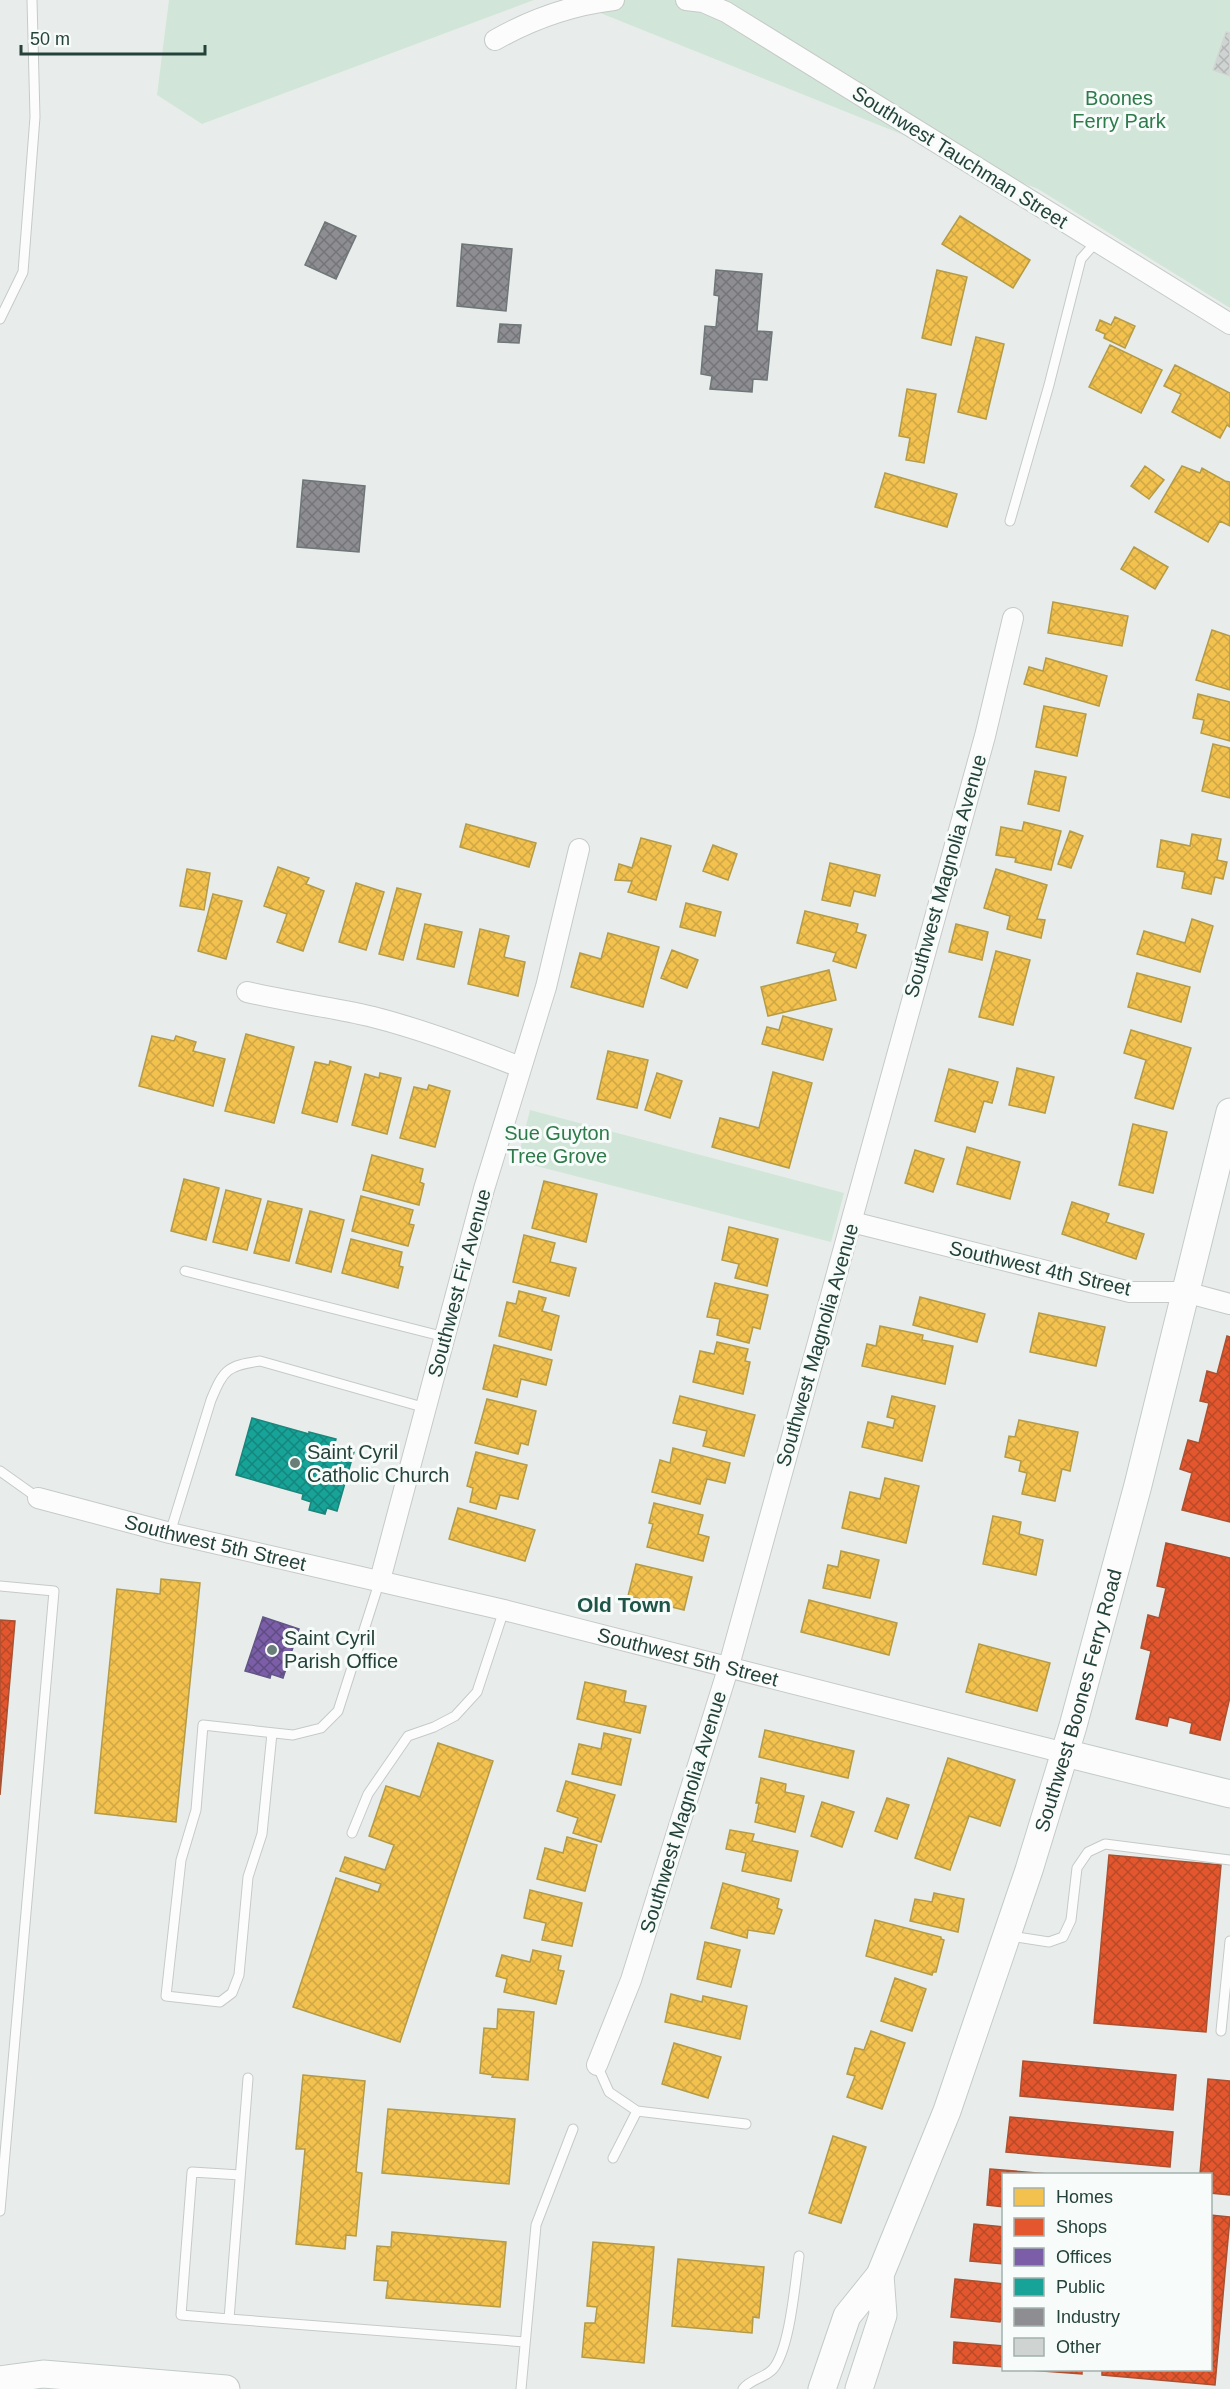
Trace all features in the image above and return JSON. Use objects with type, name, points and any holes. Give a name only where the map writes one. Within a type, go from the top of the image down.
[{"type":"street","points":[[495,40],[538,19],[572,7],[614,0]]},
{"type":"street","name":"Southwest Tauchman Street","points":[[686,0],[703,2],[726,12],[1230,324]]},
{"type":"street","name":"Southwest Magnolia Avenue","points":[[597,2065],[631,1980],[728,1669],[852,1222],[906,1016],[985,736],[1013,618]]},
{"type":"street","name":"Southwest Fir Avenue","points":[[380,1580],[484,1189],[546,987],[579,849]]},
{"type":"street","points":[[248,992],[288,1002],[371,1016],[432,1033],[520,1067]]},
{"type":"street","name":"Southwest Boones Ferry Road","points":[[822,2389],[847,2316],[880,2275],[946,2111],[1007,1936],[1065,1753],[1138,1485],[1230,1112]]},
{"type":"street","name":"Southwest 4th Street","points":[[852,1222],[1130,1292],[1185,1292],[1230,1304]]},
{"type":"street","name":"Southwest 5th Street","points":[[39,1498],[170,1533],[504,1610],[728,1669],[1230,1794]]},
{"type":"street","name":"Southwest Boones Ferry Road","points":[[858,2389],[883,2315],[880,2275]]},
{"type":"street","points":[[0,2380],[44,2374],[226,2389]]},
{"type":"lane","points":[[0,319],[23,272],[35,117],[32,0]]},
{"type":"lane","points":[[1010,521],[1050,385],[1082,259],[1097,241]]},
{"type":"lane","points":[[185,1270],[445,1337]]},
{"type":"lane","points":[[170,1533],[211,1400],[220,1380],[234,1365],[260,1361],[426,1408]]},
{"type":"lane","points":[[0,1471],[39,1498]]},
{"type":"lane","points":[[272,1733],[262,1834],[248,1877],[239,1975],[232,1993],[220,2002],[166,1996],[181,1860],[196,1810],[203,1725],[293,1735],[321,1728],[338,1711],[380,1580]]},
{"type":"lane","points":[[0,1586],[54,1591],[0,2211]]},
{"type":"lane","points":[[352,1833],[368,1794],[408,1736],[434,1727],[455,1716],[477,1692],[504,1610]]},
{"type":"lane","points":[[1007,1936],[1049,1942],[1063,1937],[1071,1920],[1077,1868],[1088,1852],[1105,1844],[1230,1860]]},
{"type":"lane","points":[[1221,2031],[1230,1941]]},
{"type":"lane","points":[[597,2065],[609,2092],[637,2111],[746,2124]]},
{"type":"lane","points":[[229,2319],[248,2078]]},
{"type":"lane","points":[[0,2092],[10,2093]]},
{"type":"lane","points":[[612,2158],[637,2111]]},
{"type":"lane","points":[[521,2389],[536,2225],[573,2129]]},
{"type":"lane","points":[[240,2175],[192,2172],[181,2315],[525,2342]]},
{"type":"lane","points":[[743,2389],[774,2368],[778,2359],[789,2325],[799,2256]]},
{"type":"green space","points":[[169,0],[534,0],[202,124],[157,95]]},
{"type":"green space","name":"Boones Ferry Park","points":[[568,0],[1230,0],[1230,308],[1038,189]]},
{"type":"green space","name":"Sue Guyton Tree Grove","points":[[530,1110],[844,1193],[831,1242],[517,1161]]},
{"type":"building: Homes","points":[[960,216],[1030,260],[1013,288],[942,244]]},
{"type":"building: Homes","points":[[937,270],[967,277],[951,345],[922,338]]},
{"type":"building: Homes","points":[[1115,317],[1135,326],[1125,348],[1104,338],[1105,334],[1096,330],[1100,320],[1111,325]]},
{"type":"building: Homes","points":[[976,337],[1004,344],[986,419],[958,412]]},
{"type":"building: Homes","points":[[1110,345],[1162,370],[1141,413],[1089,387]]},
{"type":"building: Homes","points":[[1175,365],[1230,393],[1230,427],[1227,425],[1220,438],[1172,412],[1181,394],[1164,386]]},
{"type":"building: Homes","points":[[907,389],[936,394],[924,463],[906,460],[910,438],[899,436]]},
{"type":"building: Homes","points":[[1145,466],[1164,480],[1149,499],[1131,486]]},
{"type":"building: Homes","points":[[1182,466],[1200,473],[1202,468],[1230,482],[1230,526],[1220,521],[1208,542],[1155,512]]},
{"type":"building: Homes","points":[[885,473],[957,494],[947,527],[875,507]]},
{"type":"building: Homes","points":[[1134,547],[1168,567],[1155,589],[1121,569]]},
{"type":"building: Homes","points":[[1053,602],[1128,616],[1122,646],[1048,633]]},
{"type":"building: Homes","points":[[1212,630],[1230,636],[1230,690],[1196,680]]},
{"type":"building: Homes","points":[[1046,658],[1107,676],[1099,706],[1024,684],[1029,667],[1043,671]]},
{"type":"building: Homes","points":[[1198,694],[1230,702],[1230,741],[1201,733],[1204,720],[1193,718]]},
{"type":"building: Homes","points":[[1044,706],[1086,714],[1077,756],[1036,747]]},
{"type":"building: Homes","points":[[1213,744],[1230,748],[1230,798],[1202,791]]},
{"type":"building: Homes","points":[[1035,771],[1066,777],[1059,811],[1028,804]]},
{"type":"building: Homes","points":[[1024,822],[1061,831],[1051,870],[1015,862],[1016,858],[996,855],[1001,827],[1022,831]]},
{"type":"building: Homes","points":[[466,824],[536,843],[529,867],[460,847]]},
{"type":"building: Homes","points":[[1070,831],[1083,836],[1071,868],[1058,864]]},
{"type":"building: Homes","points":[[1192,834],[1221,839],[1217,860],[1227,862],[1223,879],[1215,877],[1211,894],[1182,888],[1185,872],[1157,867],[1161,840],[1190,846]]},
{"type":"building: Homes","points":[[641,838],[671,846],[656,900],[628,892],[632,881],[615,880],[619,864],[632,868]]},
{"type":"building: Homes","points":[[713,845],[737,854],[728,880],[703,871]]},
{"type":"building: Homes","points":[[830,863],[880,875],[875,896],[854,891],[850,906],[822,900]]},
{"type":"building: Homes","points":[[278,867],[309,878],[306,884],[324,891],[303,951],[277,942],[287,914],[264,906]]},
{"type":"building: Homes","points":[[187,869],[210,873],[204,910],[180,906]]},
{"type":"building: Homes","points":[[996,869],[1047,885],[1037,919],[1045,920],[1041,938],[1007,929],[1010,916],[984,908]]},
{"type":"building: Homes","points":[[356,883],[384,892],[366,950],[339,942]]},
{"type":"building: Homes","points":[[397,888],[421,894],[403,960],[379,954]]},
{"type":"building: Homes","points":[[213,894],[242,901],[226,959],[198,951]]},
{"type":"building: Homes","points":[[686,903],[721,912],[715,936],[680,927]]},
{"type":"building: Homes","points":[[805,911],[858,924],[856,932],[866,935],[856,968],[833,961],[836,953],[797,943]]},
{"type":"building: Homes","points":[[1192,919],[1213,926],[1200,972],[1137,954],[1144,931],[1185,943]]},
{"type":"building: Homes","points":[[425,924],[462,932],[454,967],[417,959]]},
{"type":"building: Homes","points":[[956,924],[988,932],[982,960],[949,952]]},
{"type":"building: Homes","points":[[480,929],[509,936],[504,957],[525,962],[518,996],[468,984]]},
{"type":"building: Homes","points":[[608,933],[659,947],[643,1007],[571,987],[580,953],[601,959]]},
{"type":"building: Homes","points":[[672,950],[698,960],[687,988],[661,978]]},
{"type":"building: Homes","points":[[996,951],[1030,960],[1013,1025],[979,1017]]},
{"type":"building: Homes","points":[[829,970],[836,1000],[768,1016],[761,987]]},
{"type":"building: Homes","points":[[1137,973],[1190,987],[1181,1022],[1128,1007]]},
{"type":"building: Homes","points":[[783,1016],[832,1029],[823,1060],[762,1044],[767,1027],[779,1030]]},
{"type":"building: Homes","points":[[1131,1030],[1191,1048],[1173,1109],[1135,1098],[1146,1060],[1124,1053]]},
{"type":"building: Homes","points":[[246,1034],[294,1047],[274,1123],[225,1111]]},
{"type":"building: Homes","points":[[152,1036],[174,1041],[176,1036],[196,1042],[193,1051],[225,1059],[213,1106],[139,1086]]},
{"type":"building: Homes","points":[[608,1051],[648,1060],[637,1108],[597,1099]]},
{"type":"building: Homes","points":[[330,1061],[351,1067],[337,1122],[302,1113],[315,1062],[329,1065]]},
{"type":"building: Homes","points":[[1017,1068],[1054,1077],[1045,1113],[1009,1105]]},
{"type":"building: Homes","points":[[949,1069],[998,1082],[992,1103],[984,1101],[975,1132],[935,1121]]},
{"type":"building: Homes","points":[[773,1072],[812,1083],[789,1168],[712,1147],[720,1118],[759,1128]]},
{"type":"building: Homes","points":[[380,1073],[401,1078],[387,1134],[352,1125],[365,1074],[379,1078]]},
{"type":"building: Homes","points":[[657,1073],[682,1081],[670,1118],[645,1110]]},
{"type":"building: Homes","points":[[429,1085],[450,1091],[435,1147],[400,1138],[414,1087],[427,1090]]},
{"type":"building: Homes","points":[[1133,1124],[1167,1132],[1153,1193],[1119,1185]]},
{"type":"building: Homes","points":[[967,1147],[1020,1162],[1010,1199],[957,1184]]},
{"type":"building: Homes","points":[[915,1150],[944,1159],[933,1192],[905,1183]]},
{"type":"building: Homes","points":[[372,1155],[423,1169],[420,1182],[424,1184],[419,1205],[363,1190]]},
{"type":"building: Homes","points":[[184,1179],[219,1188],[206,1240],[171,1231]]},
{"type":"building: Homes","points":[[544,1181],[597,1194],[586,1242],[532,1228]]},
{"type":"building: Homes","points":[[226,1190],[261,1199],[247,1250],[213,1242]]},
{"type":"building: Homes","points":[[361,1196],[413,1210],[409,1224],[414,1225],[408,1246],[352,1231]]},
{"type":"building: Homes","points":[[268,1201],[302,1209],[289,1261],[254,1253]]},
{"type":"building: Homes","points":[[1072,1202],[1109,1214],[1106,1222],[1144,1234],[1136,1259],[1062,1234]]},
{"type":"building: Homes","points":[[310,1211],[344,1220],[331,1272],[296,1263]]},
{"type":"building: Homes","points":[[729,1227],[778,1239],[767,1286],[735,1278],[739,1264],[722,1260]]},
{"type":"building: Homes","points":[[524,1235],[555,1243],[550,1262],[576,1268],[569,1296],[513,1282]]},
{"type":"building: Homes","points":[[351,1239],[402,1252],[399,1266],[403,1267],[398,1288],[342,1273]]},
{"type":"building: Homes","points":[[715,1283],[768,1295],[760,1329],[753,1327],[749,1343],[717,1335],[720,1319],[707,1317]]},
{"type":"building: Homes","points":[[519,1291],[546,1298],[542,1311],[559,1316],[551,1350],[499,1336],[507,1302],[516,1304]]},
{"type":"building: Homes","points":[[920,1297],[985,1314],[977,1342],[913,1325]]},
{"type":"building: Homes","points":[[1039,1313],[1105,1327],[1096,1366],[1030,1352]]},
{"type":"building: Homes","points":[[880,1326],[923,1335],[922,1340],[953,1346],[945,1384],[862,1366],[867,1344],[876,1346]]},
{"type":"building: Homes","points":[[717,1342],[748,1349],[745,1361],[750,1362],[743,1394],[693,1382],[700,1351],[714,1354]]},
{"type":"building: Homes","points":[[494,1345],[552,1360],[546,1385],[521,1379],[517,1397],[483,1389]]},
{"type":"building: Homes","points":[[680,1396],[755,1415],[744,1456],[703,1446],[707,1431],[673,1423]]},
{"type":"building: Homes","points":[[892,1396],[935,1406],[922,1461],[862,1447],[868,1422],[893,1428],[895,1419],[887,1417]]},
{"type":"building: Homes","points":[[487,1399],[536,1411],[528,1445],[521,1443],[518,1454],[475,1443]]},
{"type":"building: Homes","points":[[1019,1420],[1078,1432],[1070,1471],[1062,1469],[1055,1501],[1022,1494],[1027,1473],[1019,1471],[1021,1461],[1005,1457],[1009,1436],[1015,1437]]},
{"type":"building: Homes","points":[[673,1448],[730,1463],[725,1483],[707,1479],[700,1504],[652,1492],[660,1460],[670,1463]]},
{"type":"building: Homes","points":[[476,1452],[527,1465],[518,1499],[500,1495],[496,1509],[470,1502],[473,1488],[467,1486]]},
{"type":"building: Homes","points":[[885,1478],[919,1486],[906,1543],[842,1528],[850,1492],[880,1499]]},
{"type":"building: Homes","points":[[654,1503],[703,1515],[698,1534],[709,1537],[703,1561],[647,1547],[653,1524],[649,1523]]},
{"type":"building: Homes","points":[[458,1508],[535,1530],[525,1561],[449,1539]]},
{"type":"building: Homes","points":[[993,1516],[1021,1522],[1019,1534],[1043,1540],[1036,1575],[983,1564]]},
{"type":"building: Homes","points":[[841,1551],[879,1560],[870,1598],[823,1588],[828,1565],[838,1567]]},
{"type":"building: Homes","points":[[636,1564],[692,1577],[684,1610],[628,1596]]},
{"type":"building: Homes","points":[[161,1579],[200,1583],[176,1822],[95,1813],[117,1589],[160,1594]]},
{"type":"building: Homes","points":[[809,1600],[897,1623],[889,1655],[801,1632]]},
{"type":"building: Homes","points":[[979,1644],[1050,1663],[1037,1711],[966,1692]]},
{"type":"building: Homes","points":[[585,1682],[626,1691],[624,1702],[646,1706],[640,1733],[577,1719]]},
{"type":"building: Homes","points":[[765,1730],[854,1751],[848,1778],[759,1757]]},
{"type":"building: Homes","points":[[604,1733],[631,1739],[621,1785],[572,1774],[579,1744],[601,1749]]},
{"type":"building: Homes","points":[[438,1743],[493,1761],[400,2042],[293,2007],[336,1878],[378,1892],[381,1884],[340,1871],[345,1857],[385,1870],[394,1845],[369,1836],[386,1786],[420,1797]]},
{"type":"building: Homes","points":[[948,1758],[1015,1780],[1000,1826],[969,1816],[950,1870],[915,1858]]},
{"type":"building: Homes","points":[[761,1778],[786,1784],[785,1792],[804,1796],[795,1832],[755,1822]]},
{"type":"building: Homes","points":[[566,1781],[615,1795],[601,1842],[573,1833],[578,1818],[557,1811]]},
{"type":"building: Homes","points":[[887,1798],[909,1805],[897,1839],[875,1831]]},
{"type":"building: Homes","points":[[822,1802],[854,1812],[842,1847],[811,1836]]},
{"type":"building: Homes","points":[[730,1830],[754,1834],[752,1841],[798,1851],[791,1881],[742,1871],[746,1853],[726,1849]]},
{"type":"building: Homes","points":[[567,1837],[597,1845],[585,1891],[537,1879],[545,1848],[563,1853]]},
{"type":"building: Homes","points":[[723,1883],[779,1899],[777,1908],[782,1910],[774,1934],[748,1930],[747,1938],[711,1928]]},
{"type":"building: Homes","points":[[530,1890],[582,1903],[572,1946],[542,1940],[546,1923],[524,1918]]},
{"type":"building: Homes","points":[[934,1893],[964,1899],[958,1932],[910,1921],[915,1899],[932,1902]]},
{"type":"building: Homes","points":[[875,1920],[941,1937],[944,1940],[936,1972],[932,1975],[866,1956]]},
{"type":"building: Homes","points":[[705,1942],[740,1950],[731,1987],[697,1979]]},
{"type":"building: Homes","points":[[533,1950],[561,1956],[558,1970],[564,1971],[556,2004],[504,1992],[507,1979],[496,1976],[502,1955],[530,1962]]},
{"type":"building: Homes","points":[[895,1978],[926,1989],[912,2031],[881,2021]]},
{"type":"building: Homes","points":[[671,1994],[702,2002],[703,1996],[747,2006],[740,2039],[665,2022]]},
{"type":"building: Homes","points":[[498,2009],[534,2012],[528,2080],[492,2077],[493,2075],[480,2073],[484,2028],[497,2029]]},
{"type":"building: Homes","points":[[871,2031],[905,2043],[882,2109],[847,2097],[855,2076],[847,2074],[855,2048],[864,2050]]},
{"type":"building: Homes","points":[[674,2043],[721,2057],[708,2098],[662,2084]]},
{"type":"building: Homes","points":[[303,2075],[365,2081],[356,2172],[362,2173],[356,2236],[346,2235],[345,2249],[296,2244],[305,2149],[296,2149]]},
{"type":"building: Homes","points":[[388,2109],[515,2119],[509,2184],[382,2173]]},
{"type":"building: Homes","points":[[833,2136],[866,2147],[841,2223],[809,2213]]},
{"type":"building: Homes","points":[[392,2232],[506,2242],[500,2307],[386,2298],[388,2281],[374,2280],[377,2246],[391,2247]]},
{"type":"building: Homes","points":[[593,2242],[654,2247],[644,2363],[582,2357],[585,2323],[595,2323],[597,2307],[587,2306]]},
{"type":"building: Homes","points":[[678,2259],[764,2267],[759,2318],[753,2317],[752,2333],[672,2326]]},
{"type":"building: Shops","points":[[1227,1336],[1230,1337],[1230,1522],[1182,1510],[1192,1473],[1180,1469],[1188,1440],[1199,1443],[1209,1403],[1200,1401],[1207,1371],[1217,1374]]},
{"type":"building: Shops","points":[[1166,1543],[1230,1558],[1230,1697],[1220,1740],[1190,1733],[1192,1723],[1169,1717],[1167,1726],[1136,1719],[1151,1651],[1141,1648],[1148,1615],[1159,1618],[1166,1588],[1157,1586]]},
{"type":"building: Shops","points":[[0,1620],[15,1621],[0,1795]]},
{"type":"building: Shops","points":[[1109,1855],[1221,1865],[1206,2032],[1094,2023]]},
{"type":"building: Shops","points":[[1023,2061],[1176,2075],[1173,2110],[1020,2096]]},
{"type":"building: Shops","points":[[1208,2079],[1230,2081],[1230,2195],[1212,2193],[1212,2173],[1200,2173]]},
{"type":"building: Shops","points":[[1010,2117],[1173,2132],[1170,2167],[1006,2152]]},
{"type":"building: Shops","points":[[990,2169],[1037,2173],[1002,2173],[1002,2207],[987,2205]]},
{"type":"building: Shops","points":[[1212,2215],[1230,2217],[1215,2385],[1102,2375],[1102,2371],[1212,2371]]},
{"type":"building: Shops","points":[[974,2224],[1002,2227],[1002,2264],[970,2261]]},
{"type":"building: Shops","points":[[955,2279],[1002,2284],[1002,2319],[1000,2322],[951,2317]]},
{"type":"building: Shops","points":[[954,2342],[1002,2346],[1002,2367],[953,2363]]},
{"type":"building: Shops","points":[[1042,2371],[1082,2371],[1082,2374]]},
{"type":"building: Offices","name":"Saint Cyril Parish Office","points":[[263,1617],[299,1629],[283,1678],[271,1674],[270,1678],[245,1671]]},
{"type":"building: Public","name":"Saint Cyril Catholic Church","points":[[252,1418],[336,1439],[334,1447],[354,1452],[337,1511],[327,1508],[325,1514],[309,1510],[311,1502],[302,1499],[303,1494],[236,1475]]},
{"type":"building: Industry","points":[[325,222],[356,236],[336,279],[305,265]]},
{"type":"building: Industry","points":[[462,244],[512,249],[506,311],[457,306]]},
{"type":"building: Industry","points":[[716,270],[762,274],[757,331],[772,332],[767,380],[753,379],[752,392],[710,389],[712,376],[701,374],[705,326],[716,327],[719,296],[714,295]]},
{"type":"building: Industry","points":[[500,324],[521,325],[519,343],[498,342]]},
{"type":"building: Industry","points":[[303,480],[365,486],[359,552],[297,547]]},
{"type":"building: Other","points":[[1226,32],[1230,33],[1230,76],[1213,70]]},
{"type":"place","name":"Saint Cyril Catholic Church","points":[[295,1463]]},
{"type":"place","name":"Saint Cyril Parish Office","points":[[272,1650]]},
{"type":"district","name":"Old Town","points":[[624,1605]]}]
